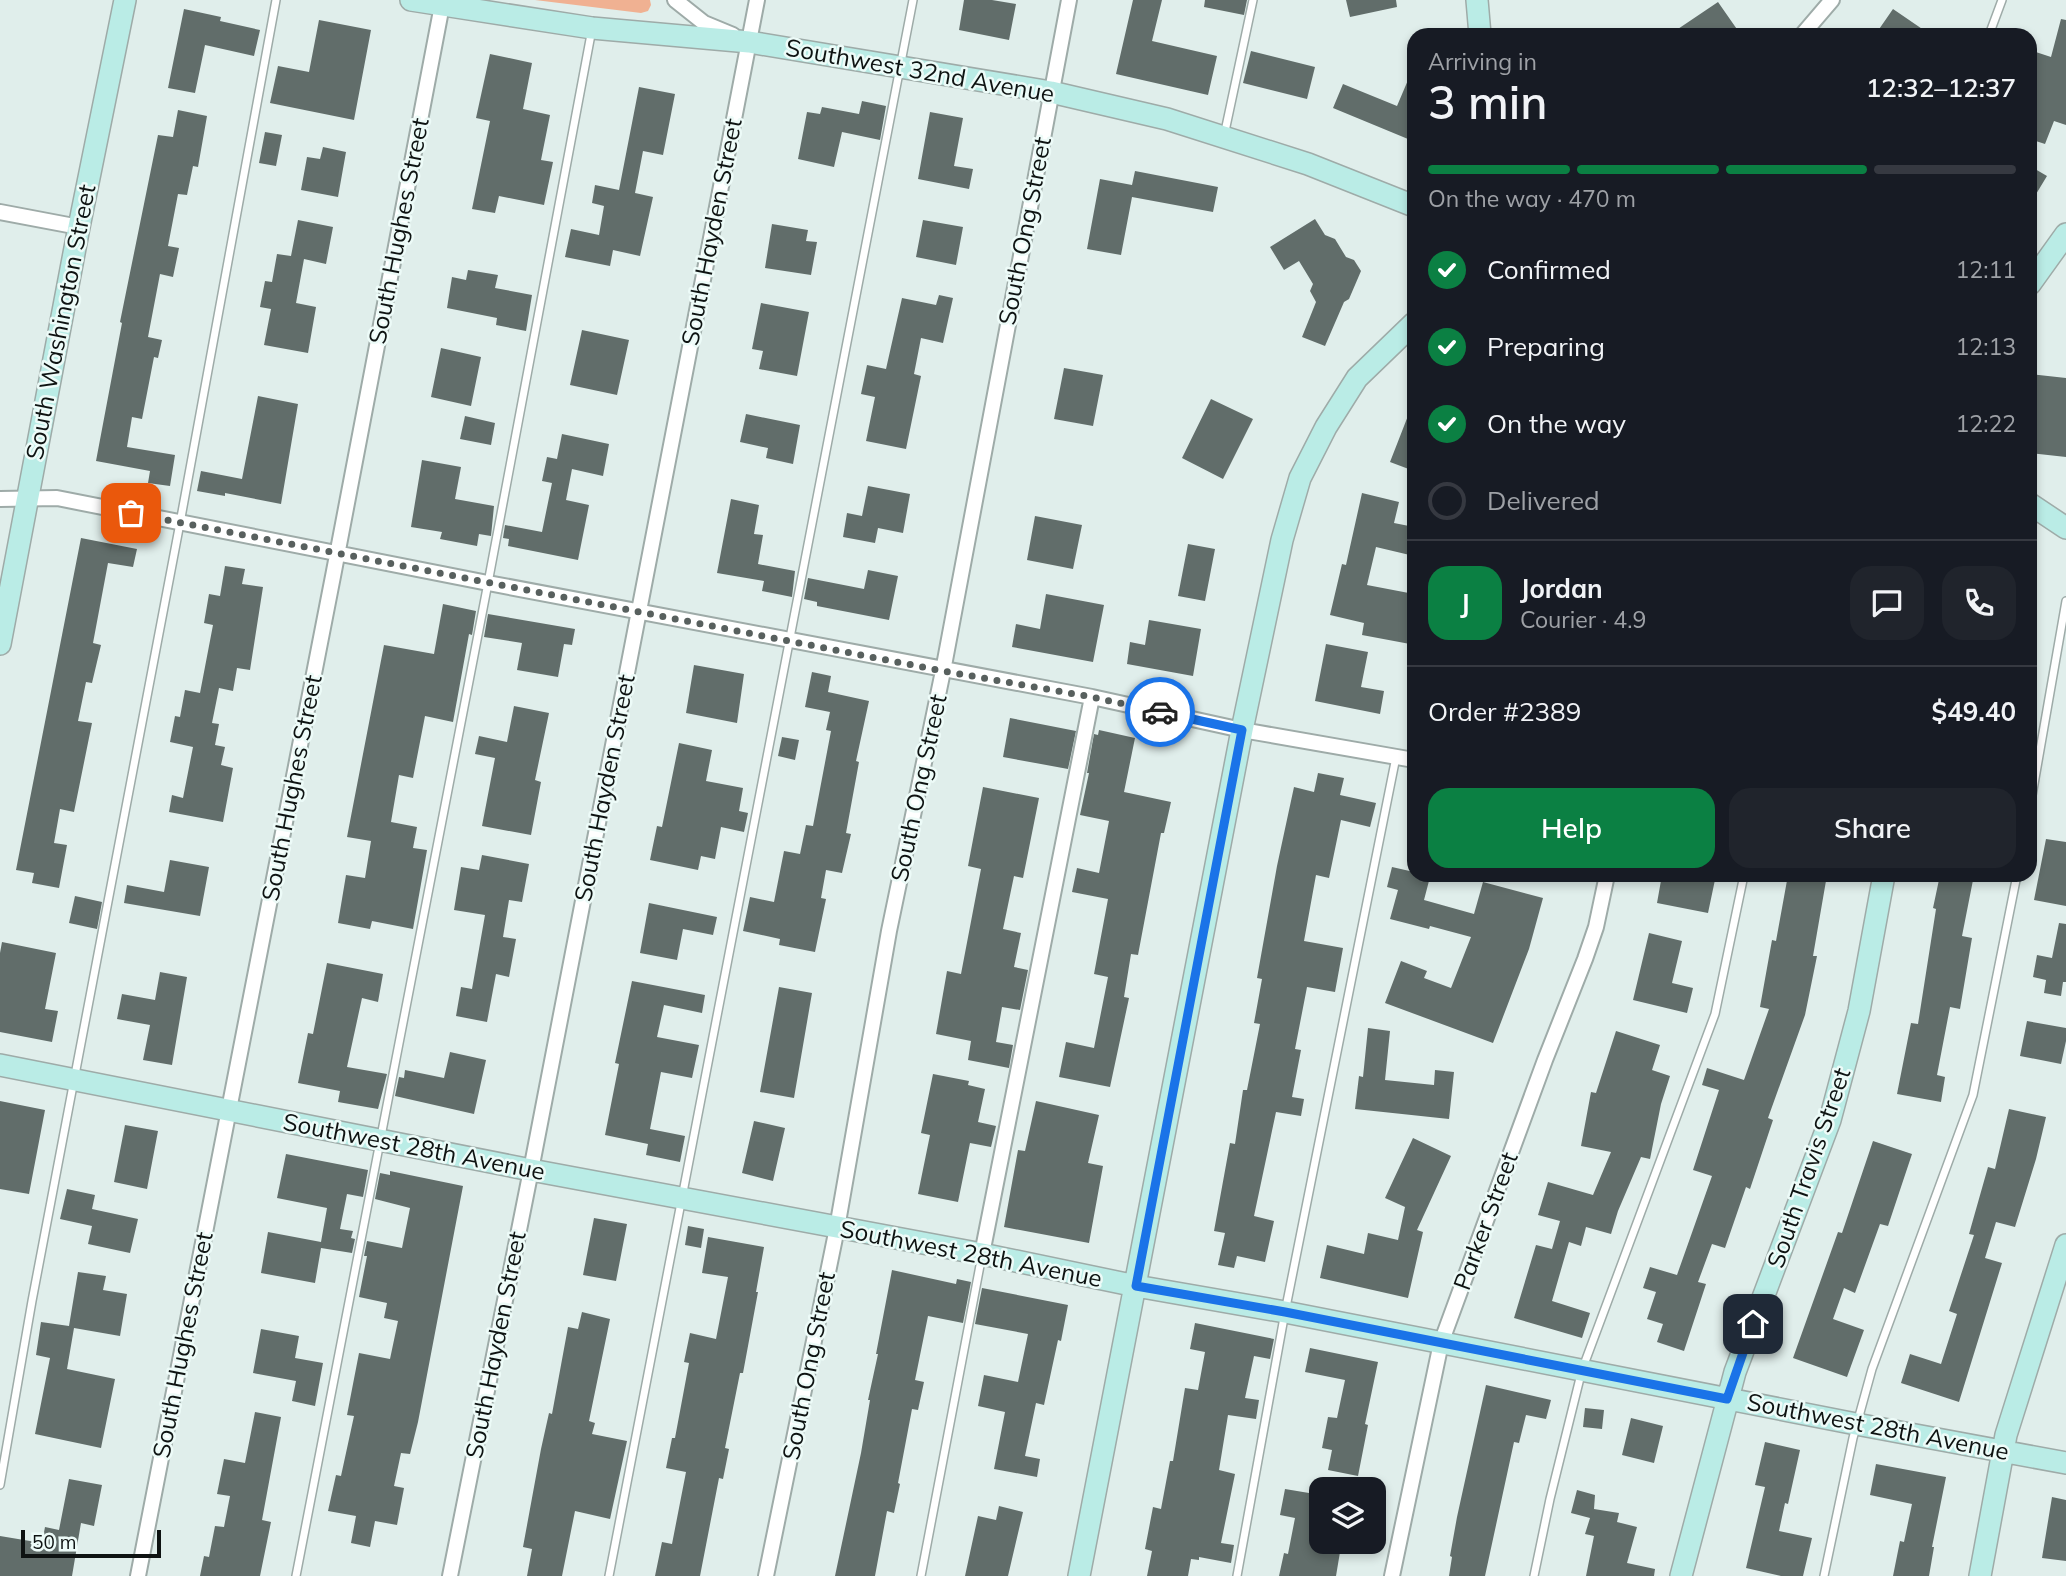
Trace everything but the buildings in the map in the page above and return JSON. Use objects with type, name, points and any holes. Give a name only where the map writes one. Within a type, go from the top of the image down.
[{"type":"main road","name":"South Washington Street","points":[[0,644],[125,0]]},
{"type":"main road","name":"Southwest 32nd Avenue","points":[[411,0],[592,28],[749,42],[1051,92],[1167,119],[1308,164],[1407,203]]},
{"type":"main road","points":[[1477,0],[1479,28]]},
{"type":"main road","points":[[2037,274],[2066,234]]},
{"type":"main road","points":[[1079,1576],[1242,730],[1282,540],[1300,478],[1326,427],[1357,378],[1407,330]]},
{"type":"main road","points":[[2037,509],[2066,528]]},
{"type":"main road","name":"South Travis Street","points":[[1681,1576],[1735,1372],[1830,1120],[1859,1011],[1883,882]]},
{"type":"main road","name":"Southwest 28th Avenue","points":[[0,1065],[531,1170],[2066,1463]]},
{"type":"main road","points":[[1980,1576],[2006,1435],[2066,1245]]},
{"type":"street","points":[[675,0],[704,23],[749,42]]},
{"type":"street","name":"South Hayden Street","points":[[450,1576],[757,0]]},
{"type":"street","name":"South Ong Street","points":[[766,1576],[837,1227],[889,931],[943,671],[1069,0]]},
{"type":"street","points":[[1808,28],[1832,0]]},
{"type":"street","name":"South Hughes Street","points":[[138,1576],[443,3]]},
{"type":"street","points":[[0,212],[79,227]]},
{"type":"street","points":[[0,499],[57,498],[943,671],[1092,697],[1242,730],[1407,758]]},
{"type":"street","points":[[982,1254],[1092,697]]},
{"type":"street","name":"Parker Street","points":[[1392,1576],[1441,1343],[1585,959],[1596,926],[1605,882]]},
{"type":"lane","points":[[0,1485],[276,0]]},
{"type":"lane","points":[[610,1576],[913,0]]},
{"type":"lane","points":[[1224,137],[1253,0]]},
{"type":"lane","points":[[1992,28],[2002,0]]},
{"type":"lane","points":[[296,1576],[592,28]]},
{"type":"lane","points":[[2037,767],[2066,601]]},
{"type":"lane","points":[[1237,1576],[1285,1312],[1396,756]]},
{"type":"lane","points":[[1534,1576],[1582,1370],[1715,1014],[1743,882]]},
{"type":"lane","points":[[1824,1576],[1856,1424],[1872,1369],[1973,1095],[2016,882]]},
{"type":"lane","points":[[921,1576],[982,1254]]},
{"type":"shaded area","points":[[535,0],[650,0],[651,5],[648,11],[641,13]]},
{"type":"way so far","points":[[131,513],[1160,712]]},
{"type":"route","points":[[1160,712],[1242,730],[1136,1286],[1285,1312],[1727,1399],[1753,1324]]}]
